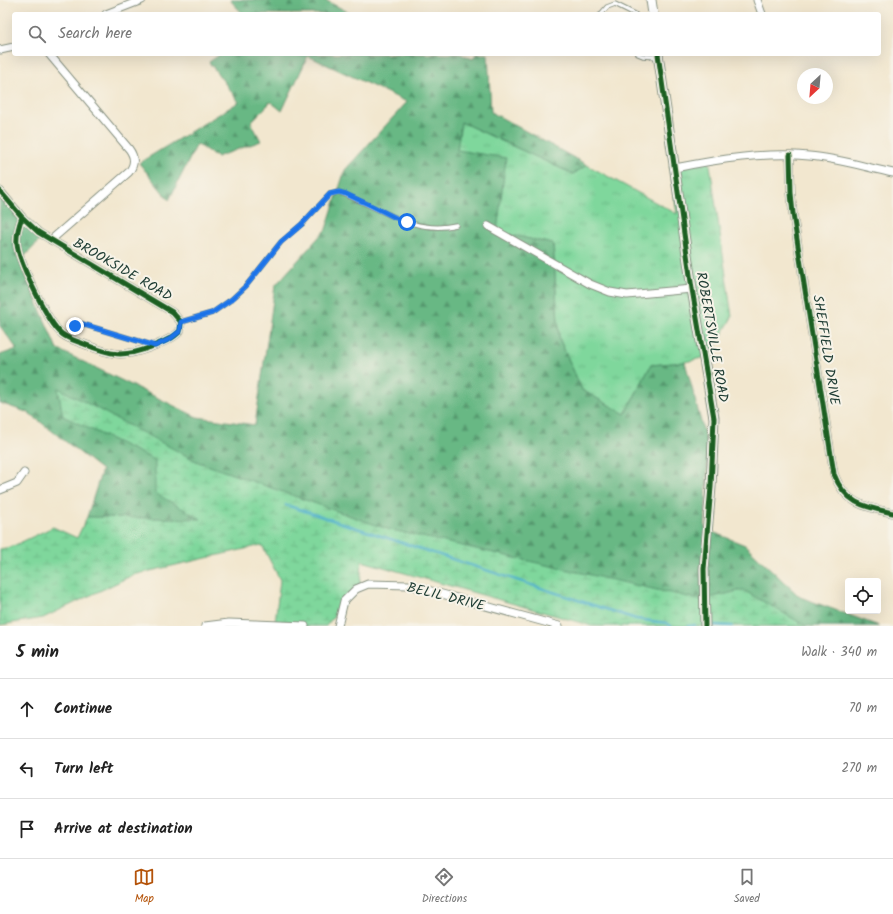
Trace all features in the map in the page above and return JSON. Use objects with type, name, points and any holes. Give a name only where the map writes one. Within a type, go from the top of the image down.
[{"type":"street","points":[[111,12],[142,0]]},
{"type":"street","points":[[650,0],[653,12]]},
{"type":"street","points":[[757,0],[761,12]]},
{"type":"street","points":[[0,50],[12,47]]},
{"type":"street","points":[[51,56],[133,153],[134,162],[129,172],[51,240]]},
{"type":"street","name":"ROBERTSVILLE ROAD","points":[[658,56],[692,289],[714,418],[711,487],[704,569],[704,626]]},
{"type":"street","points":[[675,168],[739,157],[772,154],[829,159],[893,173]]},
{"type":"street","name":"SHEFFIELD DRIVE","points":[[790,155],[793,214],[834,474],[841,489],[853,501],[870,508],[893,513]]},
{"type":"street","name":"BROOKSIDE ROAD","points":[[0,191],[22,217],[38,232],[172,312],[181,322]]},
{"type":"street","points":[[22,217],[17,234],[20,255],[55,327],[67,337],[104,352],[119,355],[137,353],[155,346],[177,334],[180,331],[181,322]]},
{"type":"street","points":[[488,226],[590,284],[610,292],[627,295],[692,289]]},
{"type":"street","points":[[0,490],[17,483],[24,473]]},
{"type":"street","name":"BELIL DRIVE","points":[[338,626],[344,601],[356,588],[368,584],[409,585],[559,626]]},
{"type":"street","points":[[205,626],[305,626]]},
{"type":"lane","points":[[603,12],[607,7],[615,4],[631,12]]},
{"type":"lane","points":[[181,322],[212,313],[232,299],[246,286],[281,242],[302,224],[330,194],[339,192],[346,194],[396,218],[417,225],[438,228],[456,225]]},
{"type":"lane","points":[[67,337],[75,326],[82,324],[155,346]]},
{"type":"green space","points":[[230,0],[325,0],[348,12],[241,12]]},
{"type":"green space","points":[[218,56],[308,56],[282,111],[271,102],[251,122],[261,141],[217,157],[197,144],[169,200],[139,163],[239,102],[209,62]]},
{"type":"green space","points":[[308,56],[465,56],[473,59],[475,56],[488,56],[491,112],[587,165],[573,174],[461,122],[457,150],[506,158],[497,232],[553,244],[559,338],[582,390],[625,414],[651,365],[685,362],[708,448],[705,529],[745,545],[800,597],[879,626],[806,626],[743,590],[701,600],[387,529],[198,462],[58,388],[63,416],[155,460],[156,493],[202,519],[87,517],[102,470],[29,413],[0,403],[0,355],[17,349],[0,326],[0,188],[43,237],[23,258],[12,243],[57,349],[197,417],[255,425],[275,286],[326,229],[345,170],[407,102]]},
{"type":"green space","points":[[461,122],[573,174],[587,165],[677,214],[670,166],[709,158],[732,317],[710,356],[685,362],[651,365],[625,414],[582,390],[559,338],[553,244],[496,232],[456,150]]},
{"type":"green space","points":[[58,388],[198,462],[387,529],[701,600],[743,590],[806,626],[592,626],[362,561],[360,585],[326,626],[294,626],[275,622],[280,580],[262,545],[133,575],[43,618],[0,625],[0,549],[11,547],[53,527],[77,538],[87,517],[201,519],[155,493],[155,460],[63,416]]},
{"type":"waterway","points":[[286,505],[636,619],[667,623],[671,626]]},
{"type":"waterway","points":[[688,626],[695,625]]},
{"type":"waterway","points":[[714,625],[732,626]]},
{"type":"cycle path","points":[[658,56],[692,289],[714,418],[711,487],[704,569],[705,626]]},
{"type":"cycle path","points":[[790,155],[793,214],[834,474],[844,492],[850,498],[865,506],[893,513]]},
{"type":"cycle path","points":[[0,191],[22,217],[38,232],[172,312],[181,322],[180,331],[170,339],[159,344],[133,353],[125,354],[102,351],[64,336],[49,318],[28,277],[19,253],[17,240],[22,217]]},
{"type":"route","points":[[75,326],[82,324],[155,346],[170,339],[180,331],[182,326],[181,322],[200,318],[212,313],[240,293],[281,242],[302,224],[330,194],[339,192],[346,194],[386,214],[407,222]]}]
